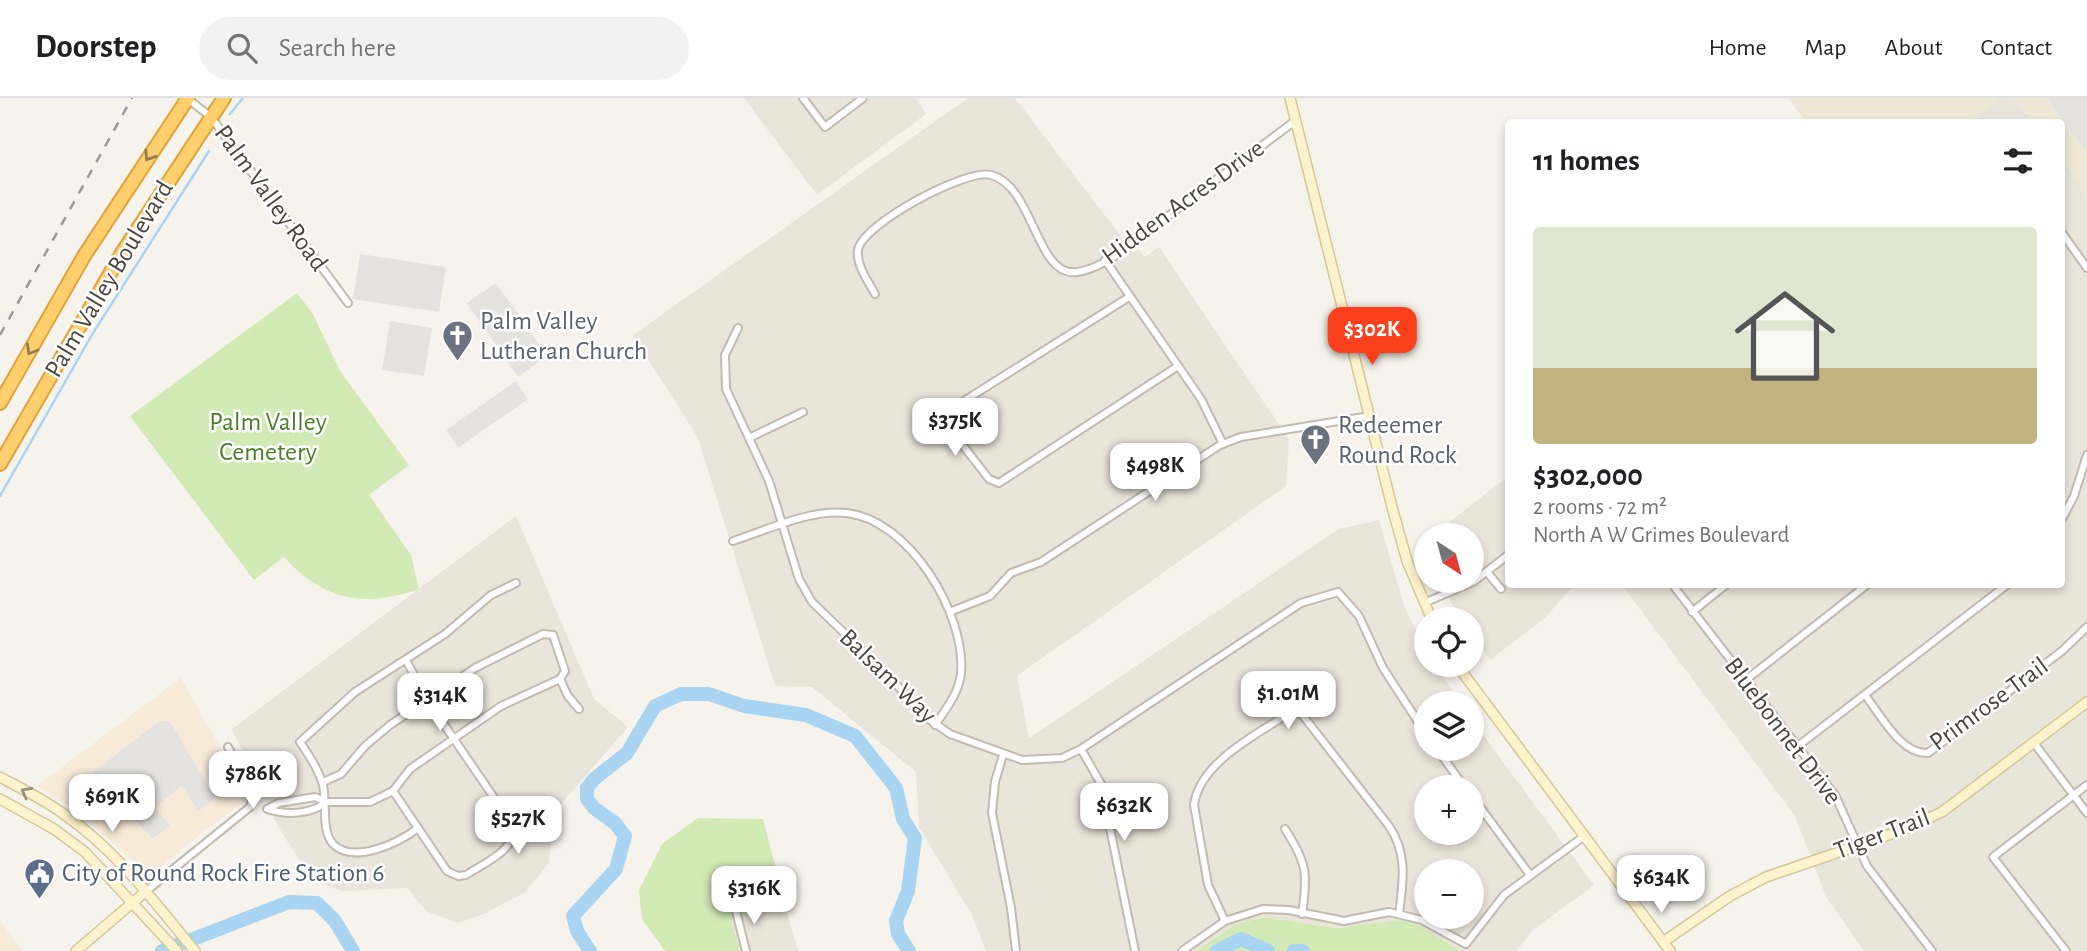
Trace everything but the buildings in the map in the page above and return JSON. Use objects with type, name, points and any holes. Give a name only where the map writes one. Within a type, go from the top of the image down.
[{"type":"highway","name":"Palm Valley Boulevard","points":[[0,464],[107,277],[224,98]]},
{"type":"highway","name":"Palm Valley Boulevard","points":[[0,403],[84,256],[188,99]]},
{"type":"main road","points":[[1290,98],[1404,550],[1426,607]]},
{"type":"main road","points":[[1466,677],[1670,951]]},
{"type":"main road","name":"Tiger Trail","points":[[1663,942],[1730,895],[1766,877],[1903,830],[1941,812],[2087,702]]},
{"type":"main road","points":[[0,777],[77,823],[119,861],[195,951]]},
{"type":"main road","points":[[0,799],[54,829],[85,852],[157,926],[177,951]]},
{"type":"main road","points":[[76,951],[145,892]]},
{"type":"street","points":[[803,98],[825,127],[863,98]]},
{"type":"street","name":"Palm Valley Road","points":[[188,99],[211,117],[348,303]]},
{"type":"street","name":"Hidden Acres Drive","points":[[875,294],[859,261],[858,250],[865,235],[935,192],[976,174],[995,176],[1014,190],[1058,268],[1076,273],[1133,243],[1295,121]]},
{"type":"street","points":[[2065,237],[2087,268]]},
{"type":"street","points":[[1105,260],[1210,413],[1223,443]]},
{"type":"street","points":[[1129,297],[948,411],[944,421],[989,479],[999,483],[1178,366]]},
{"type":"street","name":"Balsam Way","points":[[738,328],[727,347],[724,377],[730,398],[769,481],[799,579],[812,602],[935,725],[1003,755],[1022,761],[1049,761],[1082,749],[1301,603],[1338,592],[1359,616],[1383,668],[1414,716]]},
{"type":"street","points":[[749,438],[803,412]]},
{"type":"street","points":[[952,611],[990,596],[1011,573],[1041,562],[1223,443],[1241,437],[1370,416]]},
{"type":"street","points":[[2065,513],[2074,496],[2087,455]]},
{"type":"street","points":[[733,541],[836,513],[856,514],[877,522],[905,545],[952,611],[961,674],[956,692],[935,725]]},
{"type":"street","points":[[1424,603],[1474,582],[1505,557]]},
{"type":"street","points":[[1487,572],[1501,589]]},
{"type":"street","points":[[418,828],[384,849],[347,851],[334,844],[328,833],[323,782],[300,742],[355,692],[445,634],[491,596],[516,583]]},
{"type":"street","name":"Bluebonnet Drive","points":[[1675,588],[1835,795],[1856,846],[1877,882],[1905,913],[1932,951]]},
{"type":"street","points":[[1692,612],[1722,588]]},
{"type":"street","points":[[1747,679],[1863,588]]},
{"type":"street","points":[[1798,746],[2003,588]]},
{"type":"street","name":"Primrose Trail","points":[[1865,695],[1907,748],[1928,753],[2062,651],[2087,627]]},
{"type":"street","points":[[267,809],[279,803],[310,798],[326,802],[370,802],[393,791],[410,769],[512,700],[560,679],[565,671],[557,641],[553,635],[543,634],[475,668],[390,725],[365,746],[341,774],[323,782]]},
{"type":"street","points":[[393,791],[447,871],[458,876],[466,875],[509,846],[514,838],[514,827],[428,701],[406,660]]},
{"type":"street","points":[[560,679],[568,696],[579,709]]},
{"type":"street","points":[[1225,921],[1208,885],[1194,805],[1196,794],[1212,767],[1297,708],[1356,782],[1398,843],[1404,869],[1399,914]]},
{"type":"street","points":[[2034,743],[2087,813]]},
{"type":"street","points":[[145,892],[250,807],[253,794],[228,747]]},
{"type":"street","points":[[1082,749],[1101,785],[1135,951]]},
{"type":"street","points":[[1003,755],[995,782],[992,813],[1011,908],[1016,951]]},
{"type":"street","points":[[2066,951],[1993,856],[2087,785]]},
{"type":"street","points":[[310,798],[311,810]]},
{"type":"street","points":[[250,807],[280,813],[318,810],[326,802]]},
{"type":"street","points":[[279,803],[280,813]]},
{"type":"street","points":[[1484,812],[1530,874]]},
{"type":"street","points":[[1285,829],[1300,851],[1306,870],[1302,914]]},
{"type":"street","points":[[1182,951],[1225,921],[1263,909],[1344,921],[1384,912],[1399,914],[1422,920],[1466,944],[1504,895],[1583,837]]},
{"type":"street","points":[[735,907],[746,951]]},
{"type":"shaded area","points":[[744,98],[916,98],[926,114],[817,195]]},
{"type":"shaded area","points":[[968,98],[1015,98],[1133,252],[1138,249],[1145,257],[1159,247],[1289,439],[1286,486],[1017,676],[1029,738],[1339,529],[1379,520],[1405,609],[1414,627],[1414,677],[1443,677],[1453,691],[1414,691],[1414,761],[1484,761],[1484,736],[1594,885],[1533,930],[1516,951],[1461,951],[1424,929],[1484,929],[1484,859],[1414,859],[1414,923],[1399,920],[1336,928],[1265,917],[1236,924],[1196,951],[986,951],[972,915],[919,827],[916,772],[812,687],[775,686],[698,438],[633,335]]},
{"type":"shaded area","points":[[1788,98],[2002,98],[1973,119],[1804,119]]},
{"type":"shaded area","points":[[2002,98],[2014,98],[2031,119],[1973,119]]},
{"type":"shaded area","points":[[2014,98],[2087,98],[2087,195],[2065,164],[2065,119],[2031,119]]},
{"type":"shaded area","points":[[2047,98],[2087,98],[2087,152],[2065,119]]},
{"type":"shaded area","points":[[2065,164],[2087,195],[2087,951],[1864,951],[1826,897],[1795,816],[1624,588],[2065,588]]},
{"type":"shaded area","points":[[360,254],[446,267],[439,312],[353,299]]},
{"type":"shaded area","points":[[496,283],[547,356],[518,377],[467,303]]},
{"type":"shaded area","points":[[390,321],[432,328],[424,376],[382,370]]},
{"type":"shaded area","points":[[516,381],[528,399],[458,448],[446,430]]},
{"type":"shaded area","points":[[1505,478],[1505,588],[1571,588],[1545,618],[1490,660],[1484,651],[1484,607],[1454,607],[1445,593],[1484,593],[1484,523],[1448,523]]},
{"type":"shaded area","points":[[516,516],[594,699],[628,727],[554,812],[549,863],[524,893],[484,914],[457,923],[426,911],[407,888],[343,891],[313,881],[277,825],[232,729]]},
{"type":"shaded area","points":[[181,678],[246,793],[245,802],[200,834],[150,876],[78,812],[37,786]]},
{"type":"shaded area","points":[[160,721],[170,722],[216,799],[198,811],[182,785],[155,808],[170,825],[153,839],[129,813],[91,784],[92,773]]},
{"type":"shaded area","points":[[785,904],[798,951],[740,951],[731,920]]},
{"type":"shaded area","points":[[0,920],[22,951],[0,951]]},
{"type":"green space","name":"Palm Valley Cemetery","points":[[297,293],[313,314],[340,371],[409,465],[369,495],[411,555],[419,589],[380,598],[346,597],[314,583],[284,557],[254,580],[130,416]]},
{"type":"green space","points":[[698,818],[763,819],[785,904],[731,920],[740,951],[665,951],[642,919],[639,890],[662,844]]},
{"type":"green space","points":[[1265,917],[1336,928],[1399,920],[1414,923],[1414,929],[1424,929],[1461,951],[1196,951],[1236,924]]},
{"type":"waterway","points":[[230,114],[243,98]]},
{"type":"waterway","points":[[0,496],[93,333],[209,151]]},
{"type":"waterway","points":[[590,951],[577,931],[573,916],[616,869],[625,836],[615,823],[594,808],[587,799],[587,788],[594,779],[627,753],[655,706],[681,694],[709,694],[744,706],[806,715],[855,736],[896,788],[903,819],[915,838],[908,891],[896,921],[898,934],[909,951]]},
{"type":"waterway","points":[[162,951],[289,902],[317,903],[335,921],[353,951]]},
{"type":"waterway","points":[[1217,951],[1241,939],[1268,951]]},
{"type":"waterway","points":[[1294,951],[1303,951]]},
{"type":"railway","points":[[0,335],[132,98]]},
{"type":"place","name":"Palm Valley Lutheran Church","points":[[457,363]]},
{"type":"place","name":"Redeemer Round Rock","points":[[1315,467]]},
{"type":"place","name":"City of Round Rock Fire Station 6","points":[[39,900]]}]
